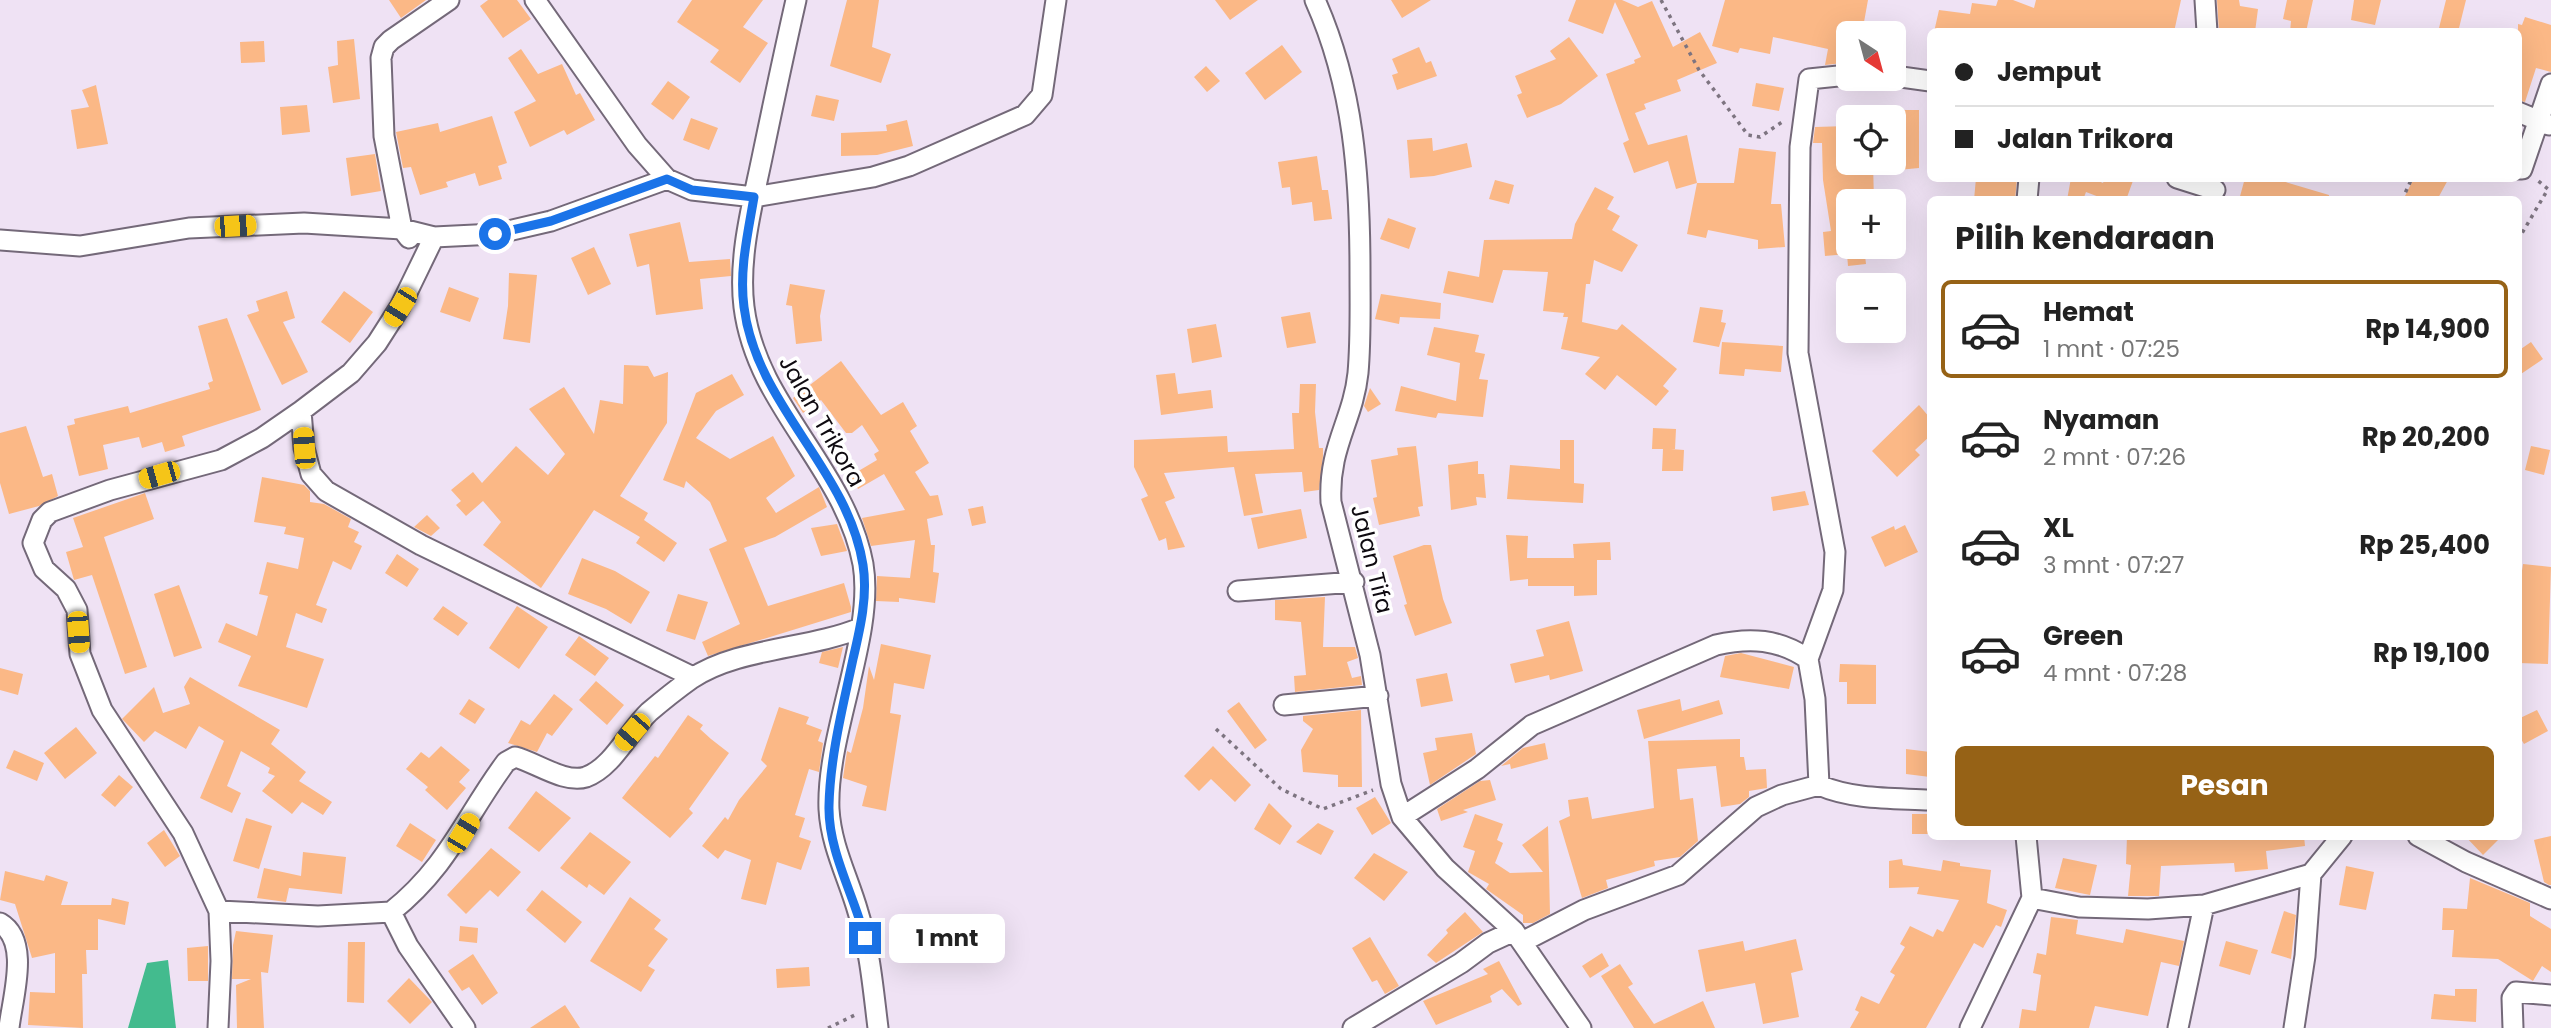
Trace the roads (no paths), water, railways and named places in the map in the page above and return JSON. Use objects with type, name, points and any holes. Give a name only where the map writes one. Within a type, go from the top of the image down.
[{"type":"street","points":[[422,256],[402,229],[384,136],[381,58],[384,47],[391,40],[449,0]]},
{"type":"street","points":[[535,0],[637,145],[667,179],[692,190],[754,197],[873,177],[909,166],[1025,115],[1042,95],[1056,0]]},
{"type":"street","name":"Jalan Trikora","points":[[796,0],[754,197],[743,277],[744,308],[752,343],[766,377],[824,470],[856,540],[863,564],[864,591],[860,628],[843,710],[829,806],[832,835],[865,938],[874,979],[877,1028]]},
{"type":"street","name":"Jalan Tifa","points":[[1315,0],[1347,94],[1358,180],[1358,375],[1334,453],[1330,478],[1336,531],[1354,582],[1378,696],[1391,783],[1402,817],[1445,868],[1518,937],[1581,1028]]},
{"type":"street","points":[[2205,0],[2207,28]]},
{"type":"street","points":[[1819,785],[1814,687],[1808,659],[1833,590],[1835,552],[1798,353],[1800,147],[1809,79],[1836,76]]},
{"type":"street","points":[[1906,78],[1927,81]]},
{"type":"street","points":[[2522,165],[2545,123],[2551,84]]},
{"type":"street","points":[[2522,114],[2545,123]]},
{"type":"street","points":[[0,240],[80,247],[188,228],[304,223],[402,229],[434,237],[495,234],[551,221],[667,179]]},
{"type":"street","points":[[2191,182],[2215,189]]},
{"type":"street","points":[[218,1028],[221,961],[219,911],[183,833],[102,710],[80,654],[77,610],[72,598],[44,569],[33,543],[42,520],[50,512],[110,490],[221,460],[262,438],[302,411],[351,373],[377,343],[400,307],[422,256],[434,237]]},
{"type":"street","points":[[302,411],[304,448],[312,474],[326,491],[421,545],[693,677]]},
{"type":"street","points":[[1238,591],[1354,582]]},
{"type":"street","points":[[219,911],[318,916],[391,912],[421,886],[446,855],[506,762],[515,757],[569,778],[584,778],[598,770],[648,713],[693,677],[745,657],[839,636],[860,628]]},
{"type":"street","points":[[1402,817],[1476,769],[1532,725],[1716,645],[1735,640],[1766,640],[1791,647],[1808,659]]},
{"type":"street","points":[[1284,705],[1378,696]]},
{"type":"street","points":[[1353,1028],[1429,983],[1488,943],[1518,937],[1678,875],[1756,807],[1782,795],[1819,785],[1833,791],[1872,797],[1927,800]]},
{"type":"street","points":[[1970,1028],[2032,898],[2026,840]]},
{"type":"street","points":[[2032,898],[2079,907],[2148,909],[2204,905],[2311,874],[2339,840]]},
{"type":"street","points":[[2425,840],[2466,862],[2551,899]]},
{"type":"street","points":[[2294,1028],[2305,956],[2311,874]]},
{"type":"street","points":[[2178,1028],[2204,905]]},
{"type":"street","points":[[391,912],[408,946],[466,1028]]},
{"type":"street","points":[[0,923],[7,927],[16,947],[9,1028]]},
{"type":"street","points":[[2513,1028],[2512,998],[2516,992],[2551,995]]}]
